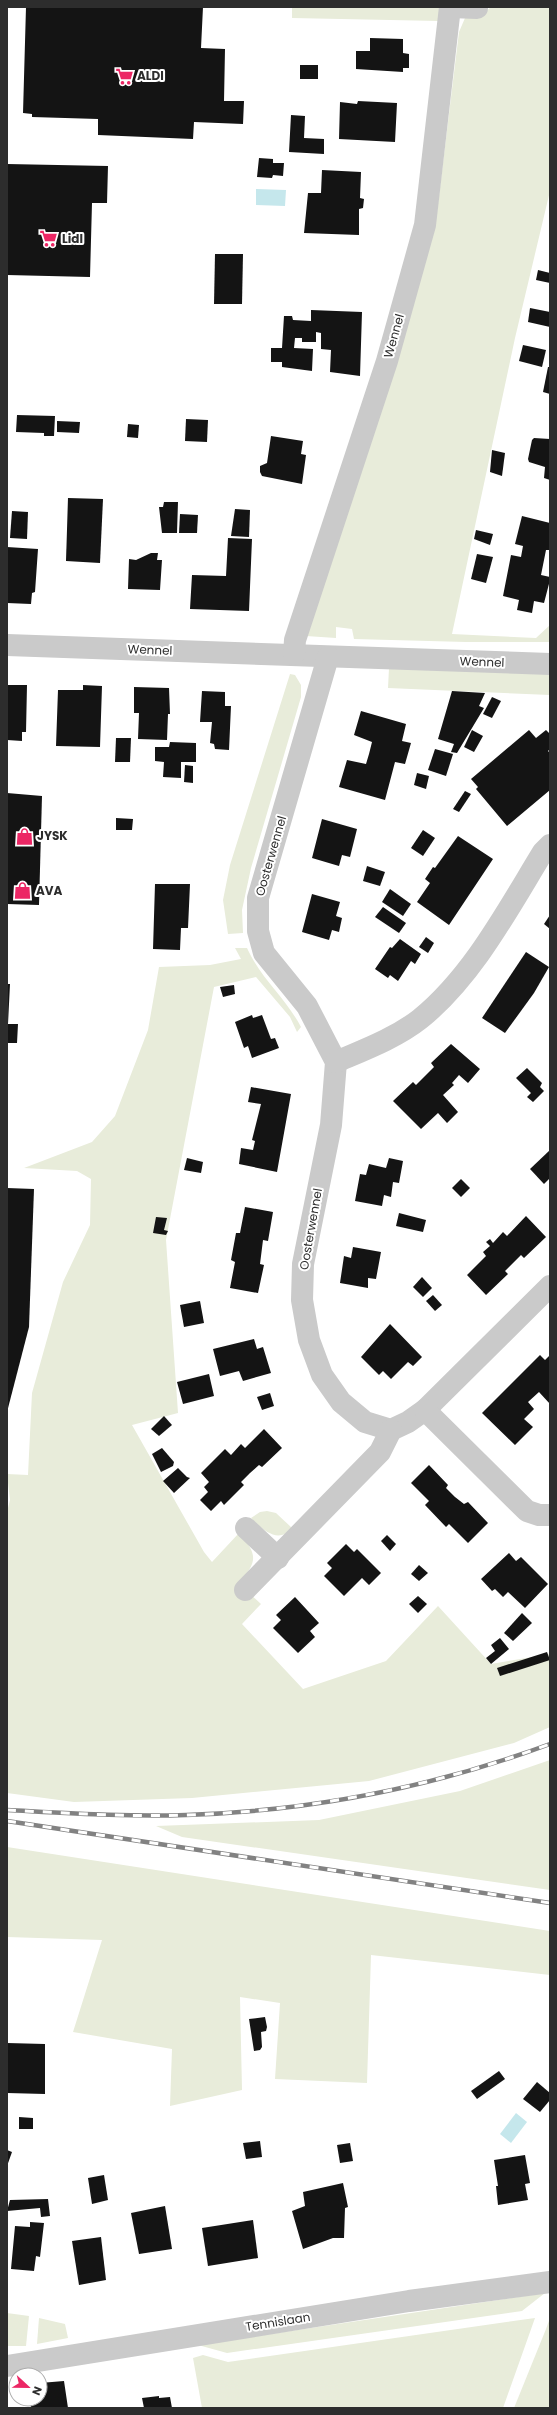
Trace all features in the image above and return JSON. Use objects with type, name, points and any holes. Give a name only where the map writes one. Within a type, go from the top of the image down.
[{"type":"street","name":"Wennel","points":[[294,654],[295,640],[387,361],[425,225],[450,7],[477,8]]},
{"type":"street","name":"Wennel","points":[[7,645],[550,664]]},
{"type":"street","name":"Oosterwennel","points":[[328,657],[258,898],[258,931],[264,953],[307,1006],[336,1062],[331,1125],[303,1264],[302,1300],[309,1340],[322,1375],[341,1402],[364,1422],[391,1430]]},
{"type":"street","points":[[336,1062],[372,1047],[425,1014],[460,978],[492,935],[543,852],[550,845]]},
{"type":"street","points":[[245,1590],[278,1558],[380,1452],[391,1430],[408,1422],[425,1410],[550,1286]]},
{"type":"street","points":[[425,1410],[527,1511],[539,1515],[550,1515]]},
{"type":"street","points":[[246,1528],[278,1558]]},
{"type":"street","name":"Tennislaan","points":[[7,2366],[409,2301],[550,2282]]},
{"type":"green space","points":[[292,7],[441,7],[439,21],[292,18]]},
{"type":"green space","points":[[491,7],[550,7],[550,191],[515,338],[452,634],[536,638],[550,625],[550,642],[466,642],[354,639],[352,629],[336,627],[336,638],[306,636],[437,212],[459,32],[465,18],[481,16]]},
{"type":"green space","points":[[389,668],[550,670],[550,695],[388,688]]},
{"type":"green space","points":[[290,674],[295,675],[301,685],[301,697],[251,868],[242,910],[243,933],[228,934],[223,900],[230,865]]},
{"type":"green space","points":[[235,948],[247,948],[259,969],[288,1006],[301,1027],[297,1032],[290,1017],[256,977],[214,987],[166,1240],[178,1413],[132,1425],[204,1552],[212,1562],[239,1533],[250,1547],[253,1558],[252,1564],[245,1576],[238,1583],[261,1604],[242,1624],[303,1689],[386,1661],[438,1606],[491,1664],[550,1654],[550,1727],[514,1743],[369,1781],[192,1798],[74,1802],[7,1793],[7,1512],[10,1500],[7,1474],[28,1475],[32,1393],[63,1282],[90,1225],[91,1179],[77,1171],[24,1168],[92,1142],[115,1116],[148,1030],[159,967],[210,965],[241,959]]},
{"type":"green space","points":[[267,1511],[276,1513],[292,1528],[287,1533],[281,1535],[270,1534],[251,1518],[260,1512]]},
{"type":"green space","points":[[550,1760],[550,1890],[182,1837],[156,1826],[319,1820],[460,1791]]},
{"type":"green space","points":[[7,1847],[550,1931],[550,1975],[371,1955],[367,2083],[275,2079],[280,2003],[240,1997],[242,2090],[170,2106],[172,2049],[73,2032],[102,1940],[7,1937]]},
{"type":"green space","points":[[545,2293],[522,2311],[227,2353],[198,2345]]},
{"type":"green space","points":[[7,2313],[29,2316],[26,2346],[7,2346]]},
{"type":"green space","points":[[39,2318],[65,2324],[68,2338],[37,2344]]},
{"type":"green space","points":[[535,2318],[503,2408],[202,2408],[193,2358],[203,2355],[228,2362]]},
{"type":"green space","points":[[550,2318],[550,2408],[514,2408],[546,2329]]},
{"type":"water","points":[[256,189],[286,190],[285,206],[256,205]]},
{"type":"water","points":[[516,2113],[527,2122],[511,2143],[500,2134]]},
{"type":"building","name":"ALDI","points":[[26,7],[203,7],[201,48],[225,49],[224,101],[244,101],[243,124],[194,122],[193,139],[98,135],[98,119],[32,117],[32,114],[23,113]]},
{"type":"building","points":[[370,38],[403,39],[403,53],[409,54],[409,68],[403,68],[403,72],[356,69],[356,51],[370,51]]},
{"type":"building","points":[[300,65],[318,65],[318,79],[300,79]]},
{"type":"building","points":[[358,101],[397,103],[395,142],[339,139],[340,102],[357,104]]},
{"type":"building","points":[[291,115],[305,116],[304,138],[324,139],[324,154],[289,152]]},
{"type":"building","points":[[259,158],[273,159],[273,163],[284,163],[283,176],[273,175],[272,178],[257,177]]},
{"type":"building","name":"Lidl","points":[[7,164],[108,166],[107,203],[92,203],[90,277],[7,275]]},
{"type":"building","points":[[322,170],[361,172],[360,198],[364,199],[363,208],[359,209],[359,235],[304,233],[308,193],[321,193]]},
{"type":"building","points":[[215,254],[243,254],[242,304],[214,304]]},
{"type":"building","points":[[538,270],[550,273],[550,283],[536,280]]},
{"type":"building","points":[[530,308],[550,312],[550,327],[528,322]]},
{"type":"building","points":[[311,310],[362,312],[360,376],[330,372],[331,350],[321,349],[321,333],[316,332],[316,342],[302,342],[302,338],[295,338],[294,348],[313,349],[312,371],[282,367],[282,362],[271,362],[271,348],[282,348],[284,316],[292,316],[293,320],[311,321]]},
{"type":"building","points":[[523,345],[546,350],[542,367],[519,361]]},
{"type":"building","points":[[548,367],[550,367],[550,394],[543,392]]},
{"type":"building","points":[[17,415],[55,416],[54,436],[44,436],[44,433],[16,432]]},
{"type":"building","points":[[186,419],[208,420],[207,442],[185,441]]},
{"type":"building","points":[[57,421],[80,422],[79,433],[57,432]]},
{"type":"building","points":[[128,424],[139,425],[138,438],[127,437]]},
{"type":"building","points":[[271,436],[303,441],[301,454],[306,455],[302,484],[262,476],[260,466],[267,463]]},
{"type":"building","points":[[534,438],[550,439],[550,480],[544,478],[545,467],[529,462],[528,459],[532,440]]},
{"type":"building","points":[[492,450],[505,453],[502,476],[490,472]]},
{"type":"building","points":[[68,498],[103,499],[100,563],[66,561]]},
{"type":"building","points":[[164,502],[178,502],[177,533],[162,533],[159,507],[163,507]]},
{"type":"building","points":[[235,509],[250,510],[249,537],[231,536]]},
{"type":"building","points":[[12,511],[28,512],[27,539],[10,538]]},
{"type":"building","points":[[180,514],[198,515],[197,533],[179,533]]},
{"type":"building","points":[[522,516],[550,523],[550,550],[546,550],[541,575],[550,577],[550,580],[544,603],[534,601],[532,613],[517,610],[519,600],[503,596],[511,555],[521,557],[523,546],[515,544]]},
{"type":"building","points":[[476,530],[493,534],[490,545],[474,539]]},
{"type":"building","points":[[228,538],[252,539],[249,611],[190,609],[192,575],[226,576]]},
{"type":"building","points":[[7,547],[38,549],[35,592],[32,593],[31,604],[7,603]]},
{"type":"building","points":[[151,553],[158,553],[157,560],[162,560],[160,590],[128,589],[129,559],[136,560]]},
{"type":"building","points":[[477,554],[493,557],[486,583],[471,579]]},
{"type":"building","points":[[7,685],[27,685],[26,732],[22,732],[22,741],[7,740]]},
{"type":"building","points":[[83,685],[102,686],[100,747],[56,746],[58,690],[83,690]]},
{"type":"building","points":[[134,687],[169,688],[170,714],[168,714],[167,740],[138,739],[139,713],[134,713]]},
{"type":"building","points":[[202,691],[225,692],[225,706],[231,706],[229,750],[215,749],[214,744],[210,743],[212,722],[200,722]]},
{"type":"building","points":[[452,691],[485,693],[479,706],[484,708],[457,753],[451,752],[454,744],[438,739]]},
{"type":"building","points":[[492,697],[501,701],[492,718],[483,714]]},
{"type":"building","points":[[361,711],[406,724],[402,741],[411,743],[405,764],[395,762],[385,800],[339,787],[347,760],[366,764],[369,754],[372,742],[354,735]]},
{"type":"building","points":[[472,730],[483,736],[474,752],[464,747]]},
{"type":"building","points":[[529,730],[536,738],[546,730],[550,734],[550,749],[548,751],[550,753],[550,790],[507,826],[476,789],[478,787],[471,779]]},
{"type":"building","points":[[116,738],[131,738],[130,762],[115,762]]},
{"type":"building","points":[[170,742],[196,743],[196,762],[181,762],[181,778],[163,777],[164,762],[155,761],[155,747],[169,747]]},
{"type":"building","points":[[435,749],[453,754],[446,776],[428,770]]},
{"type":"building","points":[[185,765],[193,766],[193,783],[184,782]]},
{"type":"building","points":[[417,773],[429,776],[426,789],[414,785]]},
{"type":"building","points":[[465,791],[471,794],[459,812],[453,809]]},
{"type":"building","name":"JYSK","points":[[7,793],[42,796],[39,905],[7,904]]},
{"type":"building","points":[[116,818],[133,819],[132,830],[116,830]]},
{"type":"building","points":[[322,819],[357,829],[350,857],[342,855],[339,866],[312,858]]},
{"type":"building","points":[[423,830],[435,838],[423,856],[411,848]]},
{"type":"building","points":[[458,836],[493,859],[449,925],[417,902],[430,883],[425,879],[433,867],[435,868]]},
{"type":"building","points":[[367,866],[385,872],[380,886],[363,881]]},
{"type":"building","points":[[155,884],[190,884],[188,928],[181,928],[180,950],[153,949]]},
{"type":"building","points":[[390,889],[411,904],[403,916],[382,902]]},
{"type":"building","points":[[312,894],[340,902],[336,916],[342,918],[339,932],[332,930],[329,940],[302,932]]},
{"type":"building","points":[[383,907],[406,923],[399,933],[375,917]]},
{"type":"building","points":[[550,915],[550,929],[544,924]]},
{"type":"building","points":[[426,937],[434,943],[428,953],[419,947]]},
{"type":"building","points":[[400,939],[421,954],[415,964],[411,961],[398,981],[390,975],[388,978],[375,969],[390,947],[392,948]]},
{"type":"building","points":[[526,952],[549,967],[534,993],[505,1033],[482,1018]]},
{"type":"building","points":[[7,984],[10,984],[8,1024],[18,1024],[17,1043],[7,1043]]},
{"type":"building","points":[[234,985],[235,994],[223,997],[220,987]]},
{"type":"building","points":[[252,1015],[253,1018],[262,1015],[271,1039],[275,1038],[279,1048],[252,1058],[248,1046],[244,1048],[235,1022]]},
{"type":"building","points":[[451,1044],[480,1069],[468,1083],[459,1075],[452,1083],[454,1085],[443,1095],[458,1112],[447,1123],[438,1113],[421,1129],[393,1101],[413,1082],[416,1085],[434,1067],[431,1063]]},
{"type":"building","points":[[527,1068],[542,1083],[540,1087],[544,1091],[533,1102],[527,1097],[531,1093],[516,1078]]},
{"type":"building","points":[[251,1087],[291,1094],[277,1172],[239,1164],[241,1148],[253,1150],[255,1141],[252,1140],[261,1104],[248,1102]]},
{"type":"building","points":[[550,1150],[550,1178],[544,1184],[530,1169]]},
{"type":"building","points":[[187,1158],[203,1162],[201,1173],[184,1170]]},
{"type":"building","points":[[389,1158],[403,1161],[399,1183],[393,1182],[391,1197],[384,1195],[382,1206],[355,1201],[360,1174],[366,1175],[369,1164],[386,1168]]},
{"type":"building","points":[[461,1179],[470,1188],[461,1197],[452,1188]]},
{"type":"building","points":[[7,1188],[34,1189],[29,1327],[7,1412]]},
{"type":"building","points":[[245,1207],[273,1212],[268,1241],[263,1240],[260,1264],[264,1265],[258,1293],[230,1288],[235,1262],[231,1260],[236,1233],[240,1233]]},
{"type":"building","points":[[399,1213],[426,1220],[423,1232],[396,1226]]},
{"type":"building","points":[[526,1216],[546,1237],[524,1258],[521,1255],[505,1271],[508,1274],[486,1295],[467,1275],[486,1256],[483,1252],[490,1246],[486,1242],[490,1239],[493,1243],[503,1232],[507,1236]]},
{"type":"building","points":[[156,1217],[167,1218],[164,1230],[168,1231],[166,1235],[153,1233]]},
{"type":"building","points":[[353,1247],[381,1252],[376,1279],[368,1278],[368,1288],[340,1283],[344,1256],[351,1258]]},
{"type":"building","points":[[422,1277],[432,1288],[423,1297],[413,1287]]},
{"type":"building","points":[[433,1295],[442,1305],[435,1311],[426,1301]]},
{"type":"building","points":[[200,1301],[204,1323],[184,1327],[180,1305]]},
{"type":"building","points":[[390,1324],[422,1357],[413,1366],[408,1362],[391,1379],[383,1371],[379,1375],[361,1357]]},
{"type":"building","points":[[254,1339],[257,1349],[263,1347],[271,1373],[243,1381],[239,1371],[220,1376],[213,1349]]},
{"type":"building","points":[[540,1355],[545,1360],[550,1355],[550,1404],[539,1392],[528,1402],[534,1409],[524,1419],[533,1427],[515,1445],[482,1413]]},
{"type":"building","points":[[209,1374],[214,1396],[183,1404],[177,1382]]},
{"type":"building","points":[[270,1393],[274,1406],[262,1410],[257,1397]]},
{"type":"building","points":[[164,1416],[172,1425],[159,1436],[151,1429]]},
{"type":"building","points":[[264,1429],[282,1448],[262,1467],[259,1465],[250,1473],[241,1482],[244,1485],[224,1505],[221,1501],[211,1511],[200,1500],[208,1492],[204,1487],[209,1482],[201,1473],[225,1449],[231,1455],[241,1444],[245,1448]]},
{"type":"building","points":[[162,1448],[174,1462],[173,1466],[161,1472],[152,1454]]},
{"type":"building","points":[[429,1465],[448,1485],[446,1488],[455,1497],[464,1504],[468,1502],[488,1523],[468,1543],[449,1524],[446,1527],[425,1505],[429,1501],[411,1483]]},
{"type":"building","points":[[178,1468],[190,1478],[174,1493],[163,1481]]},
{"type":"building","points":[[387,1535],[396,1544],[390,1551],[381,1541]]},
{"type":"building","points":[[346,1544],[354,1552],[357,1549],[381,1573],[369,1585],[362,1578],[344,1596],[324,1576],[332,1568],[327,1563]]},
{"type":"building","points":[[509,1553],[516,1561],[521,1557],[548,1584],[525,1608],[508,1592],[503,1597],[495,1589],[492,1591],[481,1579]]},
{"type":"building","points":[[419,1565],[428,1573],[419,1581],[411,1574]]},
{"type":"building","points":[[418,1596],[427,1604],[418,1613],[409,1604]]},
{"type":"building","points":[[295,1597],[319,1623],[310,1631],[315,1637],[298,1653],[273,1628],[281,1620],[276,1615]]},
{"type":"building","points":[[522,1613],[532,1623],[513,1641],[504,1633]]},
{"type":"building","points":[[500,1638],[509,1649],[491,1664],[486,1658],[495,1651],[491,1645]]},
{"type":"building","points":[[547,1652],[550,1660],[500,1676],[497,1668]]},
{"type":"building","points":[[265,2017],[267,2027],[266,2031],[261,2032],[262,2047],[260,2050],[254,2051],[249,2019]]},
{"type":"building","points":[[7,2043],[45,2044],[45,2094],[7,2093]]},
{"type":"building","points":[[499,2071],[505,2079],[477,2099],[471,2091]]},
{"type":"building","points":[[537,2082],[550,2093],[550,2100],[540,2112],[523,2099]]},
{"type":"building","points":[[19,2117],[33,2118],[33,2129],[19,2129]]},
{"type":"building","points":[[260,2141],[262,2157],[246,2159],[243,2143]]},
{"type":"building","points":[[350,2143],[353,2161],[340,2163],[337,2145]]},
{"type":"building","points":[[7,2150],[12,2152],[7,2166]]},
{"type":"building","points":[[525,2155],[530,2183],[525,2184],[528,2200],[498,2205],[496,2186],[498,2186],[494,2160]]},
{"type":"building","points":[[104,2175],[108,2200],[92,2204],[88,2178]]},
{"type":"building","points":[[343,2183],[348,2207],[345,2208],[344,2238],[333,2238],[303,2249],[292,2211],[305,2206],[303,2192]]},
{"type":"building","points":[[48,2199],[50,2216],[41,2217],[40,2208],[7,2211],[10,2200]]},
{"type":"building","points":[[165,2206],[172,2249],[139,2254],[131,2213]]},
{"type":"building","points":[[253,2220],[258,2258],[208,2266],[202,2228]]},
{"type":"building","points":[[30,2222],[44,2223],[40,2257],[36,2256],[34,2271],[11,2269],[15,2226],[30,2227]]},
{"type":"building","points":[[101,2237],[106,2280],[79,2285],[72,2241]]},
{"type":"building","points":[[64,2381],[68,2408],[31,2408],[48,2407],[48,2382]]},
{"type":"building","points":[[159,2396],[159,2398],[170,2397],[172,2408],[144,2408],[142,2398]]},
{"type":"railway","points":[[7,1810],[96,1814],[186,1815],[232,1813],[278,1808],[325,1802],[416,1784],[461,1773],[550,1744]]},
{"type":"railway","points":[[7,1821],[550,1903]]},
{"type":"place","name":"ALDI","points":[[124,76]]},
{"type":"place","name":"Lidl","points":[[49,239]]},
{"type":"place","name":"JYSK","points":[[24,836]]},
{"type":"place","name":"AVA","points":[[23,891]]}]
